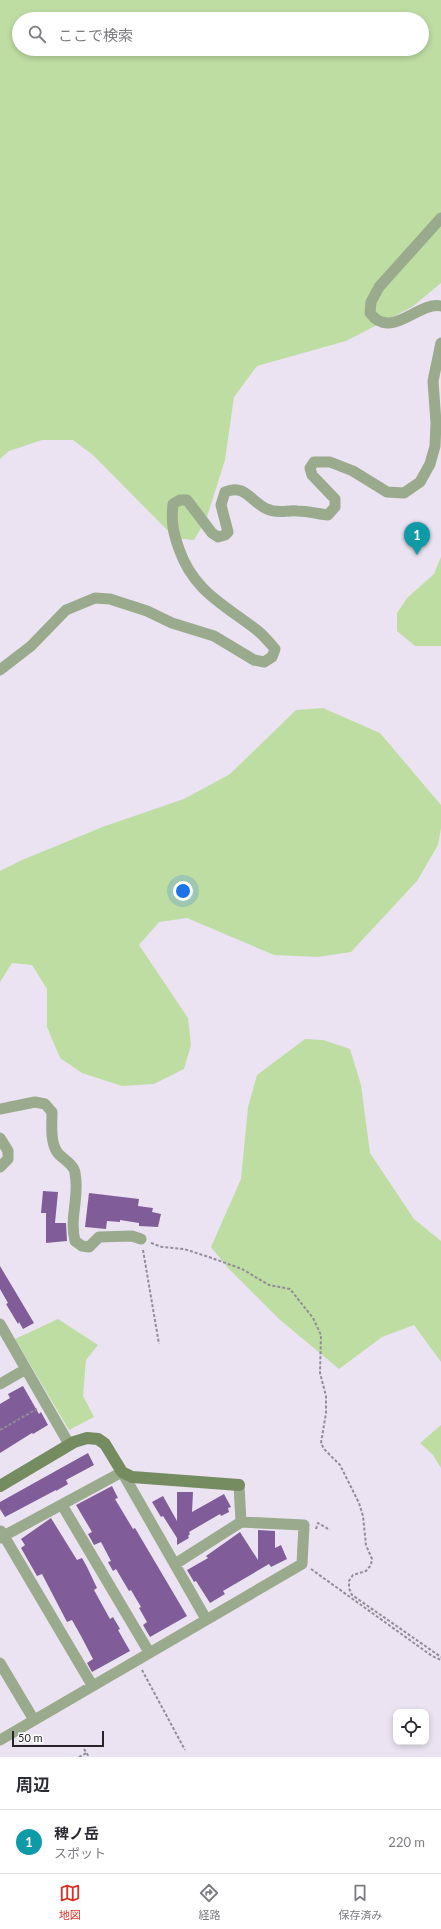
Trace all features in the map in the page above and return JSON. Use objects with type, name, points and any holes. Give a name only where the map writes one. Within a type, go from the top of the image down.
[{"type":"street","points":[[441,218],[379,288],[371,302],[370,313],[374,318],[382,323],[402,320],[431,307],[441,306]]},
{"type":"street","points":[[0,670],[31,646],[66,610],[95,598],[110,600],[147,611],[172,623],[214,636],[254,660],[264,662],[272,657],[275,649],[264,638],[204,591],[192,576],[182,556],[172,529],[173,504],[180,500],[187,500],[212,533],[218,537],[225,535],[228,532],[221,505],[225,492],[233,488],[240,490],[267,509],[278,512],[298,510],[328,515],[335,507],[335,499],[312,475],[310,468],[314,462],[330,462],[353,471],[387,492],[404,493],[420,482],[430,464],[435,446],[436,423],[433,381],[441,343]]},
{"type":"street","points":[[0,1109],[35,1102],[45,1104],[52,1112],[52,1133],[57,1152],[75,1170],[77,1181],[73,1218],[75,1240],[82,1246],[89,1247],[99,1237],[132,1236],[141,1239]]},
{"type":"street","points":[[0,1138],[8,1151],[8,1159],[0,1167]]},
{"type":"street","points":[[0,1324],[69,1444]]},
{"type":"street","points":[[0,1384],[26,1369]]},
{"type":"street","points":[[0,1486],[69,1444],[88,1438],[98,1439],[106,1444],[206,1619]]},
{"type":"street","points":[[122,1472],[132,1478],[239,1485],[241,1522]]},
{"type":"street","points":[[92,1685],[1,1535],[122,1472]]},
{"type":"street","points":[[62,1504],[149,1652]]},
{"type":"street","points":[[0,1740],[302,1564],[304,1526],[241,1522],[175,1564]]},
{"type":"street","points":[[0,1662],[34,1720]]},
{"type":"path","points":[[141,1239],[159,1344]]},
{"type":"path","points":[[141,1239],[162,1247],[184,1249],[209,1257],[242,1269],[269,1285],[290,1290],[313,1318],[321,1335],[320,1372],[326,1396],[326,1413],[321,1443],[324,1449],[340,1465],[359,1503],[363,1516],[366,1545],[372,1559],[371,1565],[366,1571],[353,1576],[349,1581],[349,1588],[352,1594],[441,1659]]},
{"type":"path","points":[[0,1430],[46,1404]]},
{"type":"path","points":[[315,1536],[318,1523],[330,1530]]},
{"type":"path","points":[[302,1564],[350,1596],[432,1656],[441,1659]]},
{"type":"path","points":[[136,1660],[185,1750]]},
{"type":"path","points":[[84,1749],[89,1757]]},
{"type":"path","points":[[79,1757],[86,1753]]},
{"type":"green space","points":[[0,0],[441,0],[441,283],[412,307],[346,341],[257,366],[234,397],[225,460],[206,520],[194,540],[175,538],[93,455],[73,440],[42,440],[9,451],[0,459]]},
{"type":"green space","points":[[441,557],[441,646],[415,646],[397,631],[397,613],[407,598],[434,574]]},
{"type":"green space","points":[[323,708],[380,733],[441,805],[441,828],[438,845],[417,881],[351,952],[318,957],[274,955],[187,918],[159,922],[139,945],[188,1018],[191,1045],[184,1069],[154,1084],[122,1086],[82,1073],[60,1058],[47,1027],[47,989],[32,965],[12,963],[0,982],[0,871],[22,860],[105,826],[184,799],[230,774],[296,710]]},
{"type":"green space","points":[[305,1039],[323,1040],[350,1049],[361,1085],[370,1153],[414,1219],[441,1241],[441,1362],[414,1325],[382,1337],[339,1369],[279,1319],[228,1268],[211,1247],[241,1179],[248,1107],[257,1075]]},
{"type":"green space","points":[[58,1319],[98,1345],[86,1360],[83,1396],[94,1417],[69,1430],[15,1339]]},
{"type":"green space","points":[[441,1425],[441,1468],[433,1455],[420,1443]]},
{"type":"building","points":[[43,1191],[58,1192],[55,1223],[66,1223],[67,1241],[46,1243],[46,1213],[41,1213]]},
{"type":"building","points":[[89,1193],[139,1199],[138,1206],[153,1208],[152,1212],[161,1214],[158,1227],[139,1226],[139,1223],[120,1220],[120,1222],[107,1221],[106,1229],[85,1227]]},
{"type":"building","points":[[0,1266],[34,1323],[23,1329],[19,1322],[18,1324],[6,1304],[8,1303],[0,1289]]},
{"type":"building","points":[[23,1386],[39,1414],[41,1412],[48,1425],[0,1453],[0,1404],[10,1398],[8,1394]]},
{"type":"building","points":[[88,1453],[94,1465],[66,1480],[68,1484],[5,1517],[0,1509],[0,1502]]},
{"type":"building","points":[[112,1486],[118,1498],[115,1499],[133,1529],[135,1528],[187,1616],[150,1637],[143,1625],[147,1622],[139,1608],[141,1607],[131,1590],[129,1591],[116,1569],[113,1571],[108,1562],[111,1561],[101,1542],[94,1545],[88,1534],[92,1532],[76,1505]]},
{"type":"building","points":[[177,1492],[193,1492],[192,1512],[224,1494],[231,1507],[228,1508],[229,1512],[221,1516],[220,1514],[189,1532],[189,1538],[177,1545],[177,1538],[152,1502],[163,1496],[177,1521]]},
{"type":"building","points":[[51,1518],[77,1560],[82,1558],[97,1588],[94,1590],[110,1619],[113,1617],[120,1629],[118,1630],[130,1651],[92,1672],[87,1663],[93,1659],[72,1620],[67,1622],[42,1574],[37,1576],[21,1548],[25,1545],[21,1539]]},
{"type":"building","points":[[258,1530],[275,1531],[275,1548],[281,1545],[287,1559],[271,1567],[269,1564],[223,1591],[225,1594],[210,1603],[187,1570],[208,1558],[206,1556],[240,1532],[258,1560]]},
{"type":"place","name":"稗ノ岳","points":[[417,555]]}]
